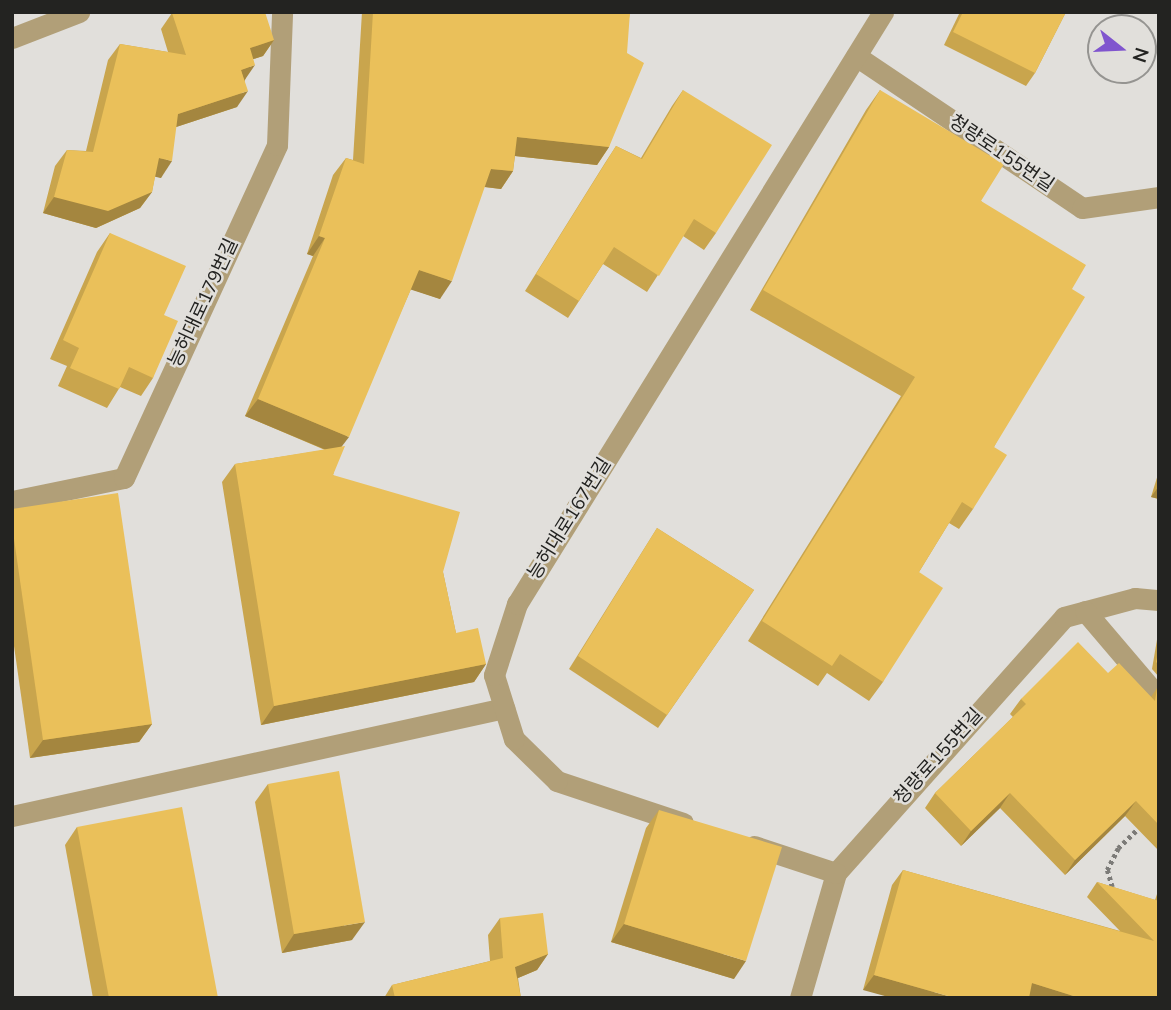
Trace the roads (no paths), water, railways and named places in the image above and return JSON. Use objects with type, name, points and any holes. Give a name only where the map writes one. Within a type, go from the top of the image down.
[{"type":"street","points":[[12,38],[79,12]]},
{"type":"street","name":"능허대로179번길","points":[[12,501],[124,478],[277,145],[282,12]]},
{"type":"street","name":"능허대로167번길","points":[[709,831],[556,781],[514,738],[494,675],[517,604],[883,12]]},
{"type":"street","name":"청량로155번길","points":[[856,56],[1082,208],[1159,197]]},
{"type":"street","name":"청량로155번길","points":[[800,998],[836,873],[1064,617],[1135,598],[1159,600]]},
{"type":"street","points":[[1085,611],[1159,698]]},
{"type":"street","points":[[12,816],[504,708]]},
{"type":"street","points":[[734,840],[836,873]]}]
